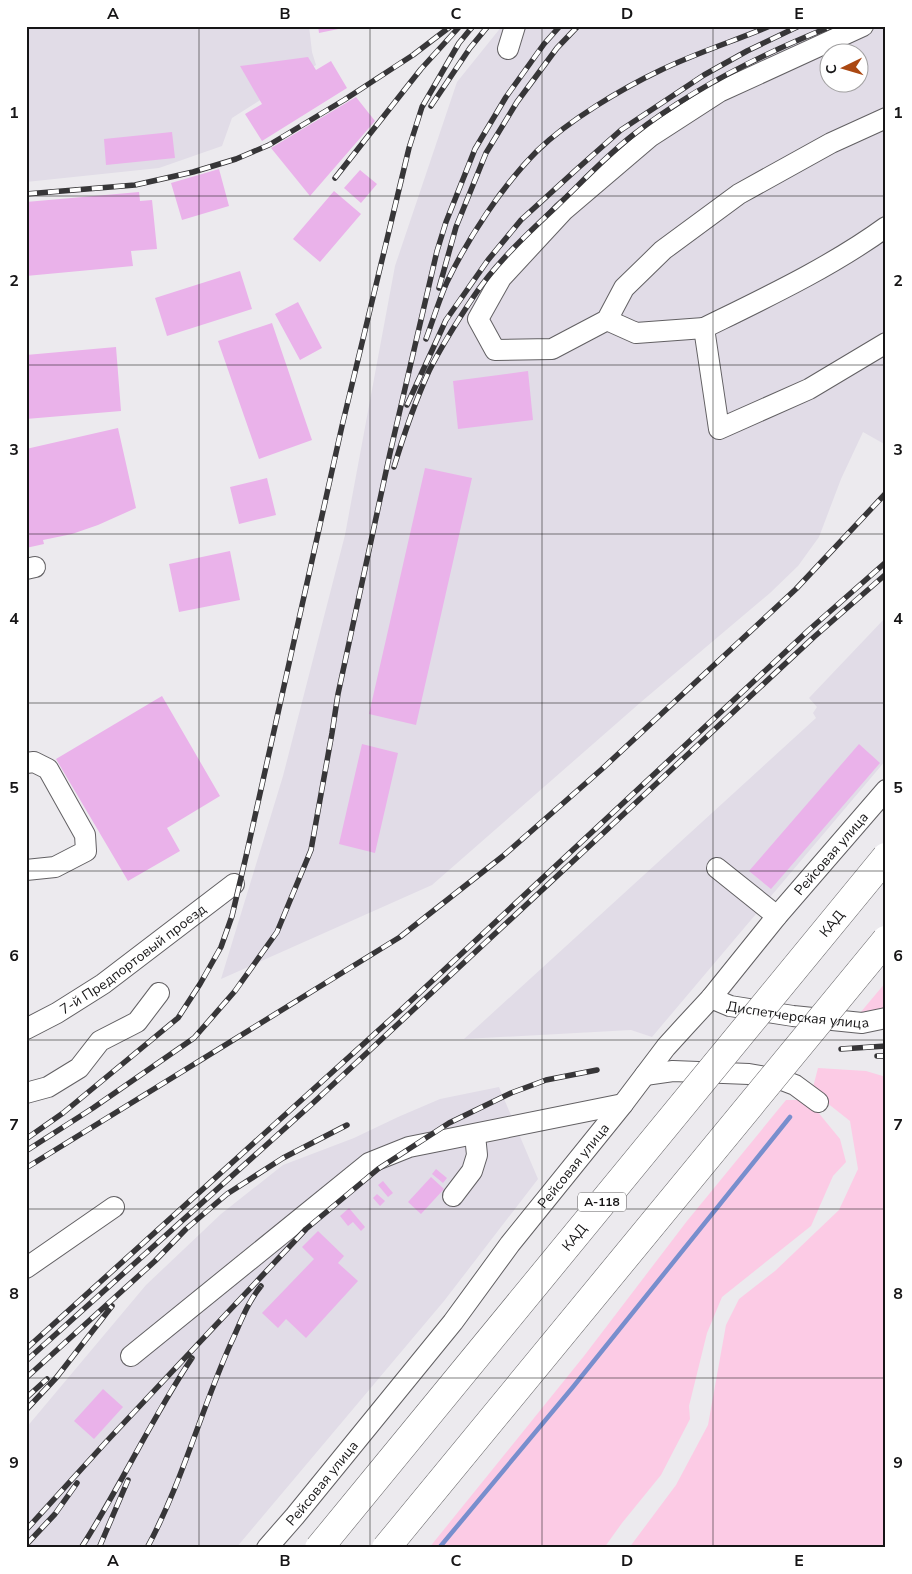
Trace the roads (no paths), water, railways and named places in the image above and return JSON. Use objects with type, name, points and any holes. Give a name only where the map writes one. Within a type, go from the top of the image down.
[{"type":"highway","name":"КАД","points":[[319,1548],[886,856]]},
{"type":"highway","points":[[386,1548],[886,940]]},
{"type":"street","points":[[508,49],[515,26]]},
{"type":"street","points":[[864,26],[719,92],[651,136],[563,211],[501,278],[478,319],[495,350],[552,349],[607,320],[624,288],[663,250],[739,194],[831,143],[886,118]]},
{"type":"street","points":[[607,320],[636,333],[704,328],[772,294],[864,242],[886,227]]},
{"type":"street","points":[[704,328],[720,429],[809,389],[886,343]]},
{"type":"street","points":[[26,763],[34,762],[48,769],[85,835],[86,851],[55,866],[26,870]]},
{"type":"street","name":"Рейсовая улица","points":[[267,1548],[453,1322],[510,1244],[645,1075],[686,1025],[712,998],[777,916],[886,790]]},
{"type":"street","points":[[717,868],[777,916]]},
{"type":"street","name":"7-й Предпортовый проезд","points":[[26,1029],[57,1013],[104,984],[234,884]]},
{"type":"street","points":[[26,1093],[48,1087],[79,1068],[100,1041],[137,1022],[159,993]]},
{"type":"street","name":"Диспетчерская улица","points":[[712,998],[730,1006],[801,1017],[862,1023],[886,1018]]},
{"type":"street","points":[[645,1075],[673,1072],[749,1074],[782,1080],[795,1085],[818,1102]]},
{"type":"street","points":[[131,1356],[369,1163],[409,1148],[623,1104]]},
{"type":"street","points":[[453,1196],[472,1170],[477,1155],[475,1135]]},
{"type":"street","points":[[26,1268],[114,1207]]},
{"type":"waterway","points":[[439,1548],[573,1387],[790,1117]]},
{"type":"railway","points":[[26,194],[135,185],[193,172],[236,159],[269,145],[344,100],[413,55],[451,26]]},
{"type":"railway","points":[[335,178],[421,69],[460,26]]},
{"type":"railway","points":[[26,1139],[63,1113],[178,1018],[221,947],[232,916],[342,426],[409,148],[422,107],[459,43],[473,26]]},
{"type":"railway","points":[[431,106],[470,48],[488,26]]},
{"type":"railway","points":[[26,1151],[93,1108],[194,1038],[235,991],[277,932],[311,850],[338,694],[390,453],[437,251],[446,222],[475,149],[506,97],[544,44],[560,26]]},
{"type":"railway","points":[[439,288],[456,227],[486,153],[517,102],[557,48],[578,26]]},
{"type":"railway","points":[[426,339],[447,282],[465,248],[499,196],[524,165],[550,139],[596,106],[629,86],[688,58],[770,26]]},
{"type":"railway","points":[[407,405],[446,320],[488,260],[521,220],[621,130],[704,75],[747,51],[799,26]]},
{"type":"railway","points":[[394,467],[419,394],[439,352],[483,284],[523,238],[613,152],[656,118],[729,73],[780,48],[832,26]]},
{"type":"railway","points":[[26,1168],[400,937],[503,856],[602,769],[796,589],[886,493]]},
{"type":"railway","points":[[26,1349],[401,1010],[810,629],[886,562]]},
{"type":"railway","points":[[26,1361],[312,1104],[814,637],[886,574]]},
{"type":"railway","points":[[841,1049],[886,1046]]},
{"type":"railway","points":[[877,1056],[886,1056]]},
{"type":"railway","points":[[26,1530],[306,1229],[378,1169],[449,1123],[511,1093],[546,1080],[597,1070]]},
{"type":"railway","points":[[26,1378],[155,1261],[186,1229],[227,1194],[283,1158],[347,1125]]},
{"type":"railway","points":[[147,1548],[171,1498],[220,1368],[248,1306],[261,1286]]},
{"type":"railway","points":[[26,1410],[56,1378],[112,1306]]},
{"type":"railway","points":[[81,1548],[192,1358]]},
{"type":"railway","points":[[26,1398],[47,1379]]},
{"type":"railway","points":[[99,1548],[128,1480]]},
{"type":"railway","points":[[26,1545],[55,1514],[77,1483]]}]
